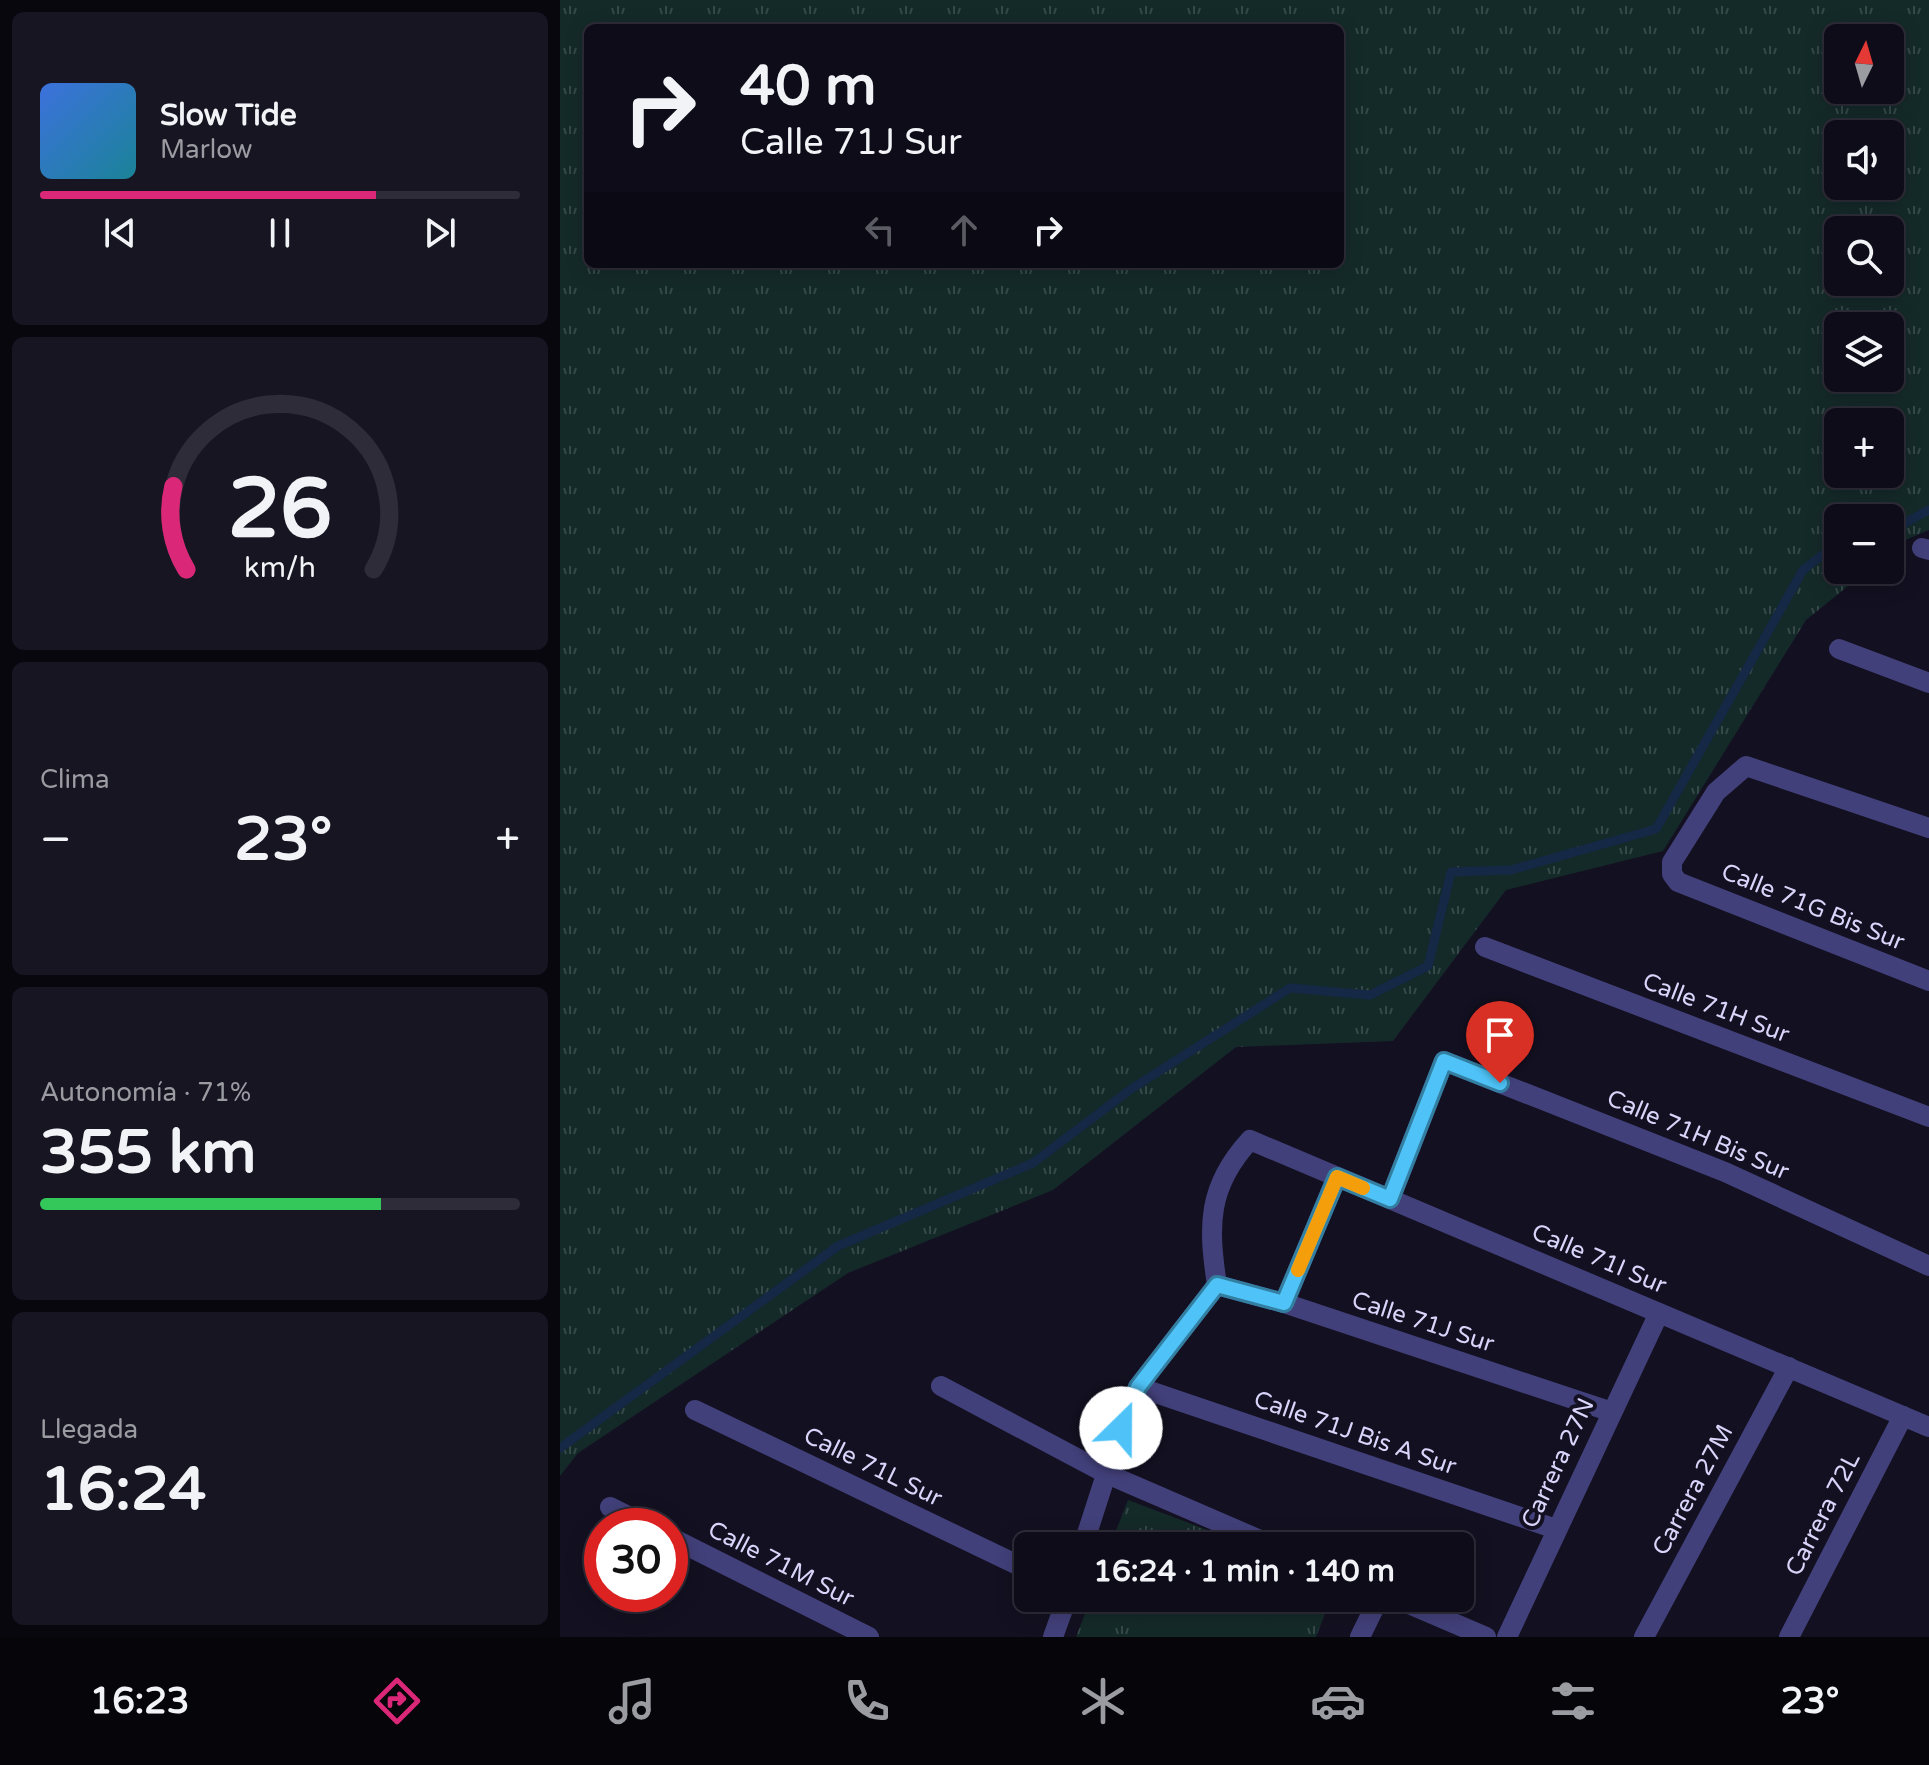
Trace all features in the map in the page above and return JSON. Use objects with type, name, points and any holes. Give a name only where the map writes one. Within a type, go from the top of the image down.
[{"type":"street","points":[[1839,649],[1929,683]]},
{"type":"street","name":"Calle 71G Bis Sur","points":[[1929,828],[1753,765],[1737,771],[1695,821],[1672,862],[1672,874],[1678,882],[1929,981]]},
{"type":"street","name":"Calle 71H Sur","points":[[1485,947],[1929,1117]]},
{"type":"street","name":"Calle 71H Bis Sur","points":[[1390,1199],[1444,1061],[1725,1172],[1929,1266]]},
{"type":"street","name":"Calle 71I Sur","points":[[1217,1285],[1209,1232],[1210,1214],[1230,1161],[1250,1140],[1929,1427]]},
{"type":"street","points":[[1284,1303],[1337,1177]]},
{"type":"street","points":[[1087,1532],[1105,1473],[1138,1387],[1217,1285]]},
{"type":"street","name":"Calle 71J Sur","points":[[1217,1285],[1284,1303],[1612,1412]]},
{"type":"street","name":"Carrera 27N","points":[[1507,1637],[1659,1313]]},
{"type":"street","name":"Carrera 27M","points":[[1644,1637],[1789,1367]]},
{"type":"street","points":[[941,1386],[1105,1473],[1242,1532]]},
{"type":"street","name":"Calle 71J Bis A Sur","points":[[1138,1387],[1556,1529]]},
{"type":"street","name":"Calle 71L Sur","points":[[695,1410],[1014,1563]]},
{"type":"street","name":"Carrera 72L","points":[[1789,1637],[1903,1416]]},
{"type":"street","name":"Calle 71M Sur","points":[[688,1546],[869,1637]]},
{"type":"street","points":[[1053,1637],[1062,1612]]},
{"type":"street","points":[[1360,1637],[1372,1612]]},
{"type":"street","points":[[1428,1612],[1486,1637]]},
{"type":"green space","points":[[560,0],[1929,0],[1929,530],[1904,541],[1904,504],[1824,504],[1824,584],[1851,584],[1806,620],[1663,851],[1506,890],[1393,1041],[1236,1047],[1053,1190],[848,1273],[578,1453],[560,1476]]},
{"type":"green space","points":[[1128,1500],[1213,1532],[1115,1532]]},
{"type":"green space","points":[[1086,1612],[1326,1612],[1316,1637],[1076,1637]]},
{"type":"green space","points":[[1136,1612],[1270,1612],[1276,1637],[1142,1637]]},
{"type":"waterway","points":[[1904,523],[1929,510]]},
{"type":"waterway","points":[[560,1448],[838,1246],[1033,1163],[1131,1089],[1290,988],[1370,995],[1428,966],[1451,872],[1511,870],[1656,829],[1803,570],[1824,554]]},
{"type":"slow traffic","points":[[1298,1270],[1337,1177],[1363,1188]]},
{"type":"route","points":[[1121,1428],[1138,1387],[1217,1285],[1284,1303],[1337,1177],[1390,1199],[1444,1061],[1500,1083]]}]
